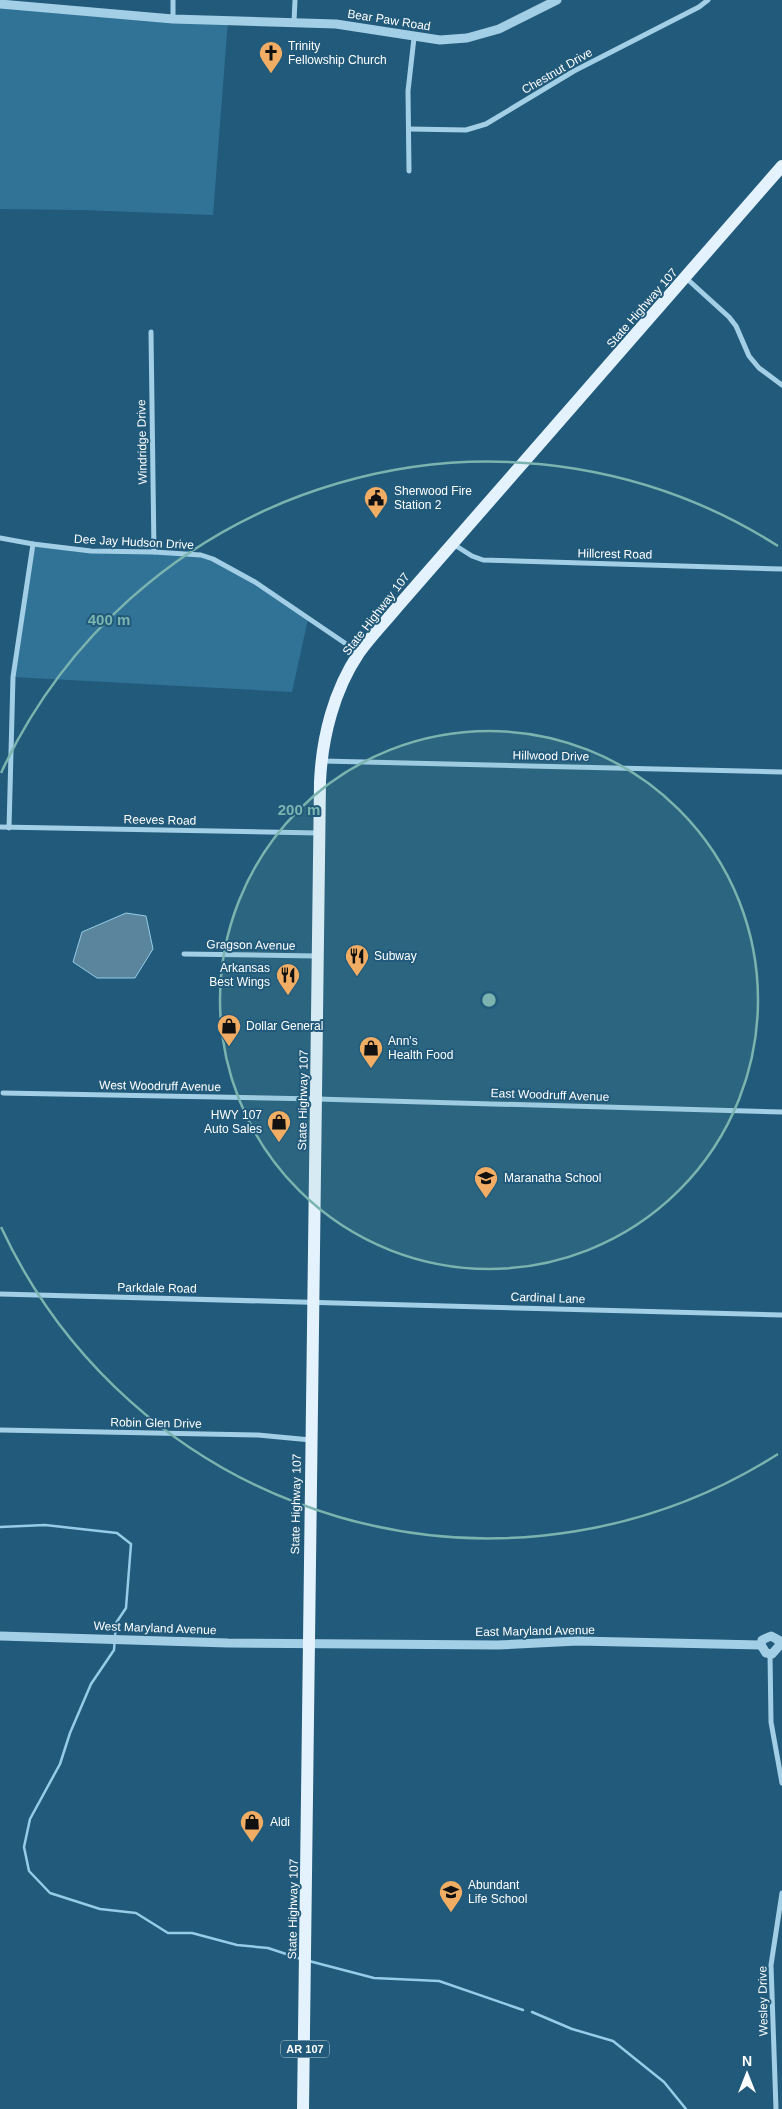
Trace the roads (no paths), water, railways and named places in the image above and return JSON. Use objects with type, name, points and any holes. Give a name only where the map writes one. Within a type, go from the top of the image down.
[{"type":"main road","name":"State Highway 107","points":[[303,2109],[320,761],[329,720],[337,697],[359,654],[782,166]]},
{"type":"street","points":[[173,0],[173,19]]},
{"type":"street","points":[[294,22],[295,0]]},
{"type":"street","name":"Bear Paw Road","points":[[0,4],[173,19],[294,22],[361,26],[414,38],[454,40],[499,29],[557,0]]},
{"type":"street","name":"Chestnut Drive","points":[[409,129],[466,130],[486,124],[574,71],[699,7],[708,0]]},
{"type":"street","points":[[409,170],[408,91],[414,38]]},
{"type":"street","points":[[686,278],[729,317],[736,326],[749,356],[759,368],[782,385]]},
{"type":"street","name":"Windridge Drive","points":[[151,332],[154,552]]},
{"type":"street","name":"Dee Jay Hudson Drive","points":[[0,538],[33,544],[91,550],[201,555],[235,570],[359,654]]},
{"type":"street","points":[[9,828],[13,677],[33,544]]},
{"type":"street","name":"Hillcrest Road","points":[[453,544],[472,556],[483,560],[782,569]]},
{"type":"street","name":"Hillwood Drive","points":[[320,761],[782,772]]},
{"type":"street","name":"Reeves Road","points":[[0,827],[319,833]]},
{"type":"street","name":"Gragson Avenue","points":[[184,954],[318,956]]},
{"type":"street","name":"West Woodruff Avenue","points":[[3,1093],[317,1099]]},
{"type":"street","name":"East Woodruff Avenue","points":[[317,1099],[782,1112]]},
{"type":"street","name":"Parkdale Road","points":[[0,1294],[314,1302]]},
{"type":"street","name":"Cardinal Lane","points":[[314,1302],[782,1314]]},
{"type":"street","name":"Robin Glen Drive","points":[[0,1430],[258,1435],[311,1440]]},
{"type":"street","name":"West Maryland Avenue","points":[[0,1636],[309,1643]]},
{"type":"street","name":"East Maryland Avenue","points":[[309,1643],[498,1645],[578,1642],[761,1646],[762,1640],[771,1636],[778,1647]]},
{"type":"street","points":[[761,1646],[766,1653],[778,1647]]},
{"type":"street","points":[[778,1647],[771,1722],[782,1783]]},
{"type":"street","name":"Wesley Drive","points":[[776,2109],[771,1965],[782,1893]]},
{"type":"waterway","points":[[0,1527],[45,1525],[117,1533],[131,1544],[126,1608],[116,1623],[114,1650],[91,1684],[70,1733],[60,1764],[30,1819],[24,1847],[29,1871],[50,1893],[100,1909],[136,1913],[168,1933],[192,1933],[237,1945],[268,1948],[301,1959]]},
{"type":"waterway","points":[[309,1961],[374,1978],[439,1981],[523,2010]]},
{"type":"waterway","points":[[532,2012],[572,2029],[613,2041],[664,2082],[686,2109]]},
{"type":"place","name":"Trinity Fellowship Church","points":[[271,74]]},
{"type":"place","name":"Sherwood Fire Station 2","points":[[376,519]]},
{"type":"place","name":"Subway","points":[[357,977]]},
{"type":"place","name":"Arkansas Best Wings","points":[[288,996]]},
{"type":"place","name":"Dollar General","points":[[229,1047]]},
{"type":"place","name":"Ann's Health Food","points":[[371,1069]]},
{"type":"place","name":"HWY 107 Auto Sales","points":[[279,1143]]},
{"type":"place","name":"Maranatha School","points":[[486,1199]]},
{"type":"place","name":"Aldi","points":[[252,1843]]},
{"type":"place","name":"Abundant Life School","points":[[451,1913]]}]
